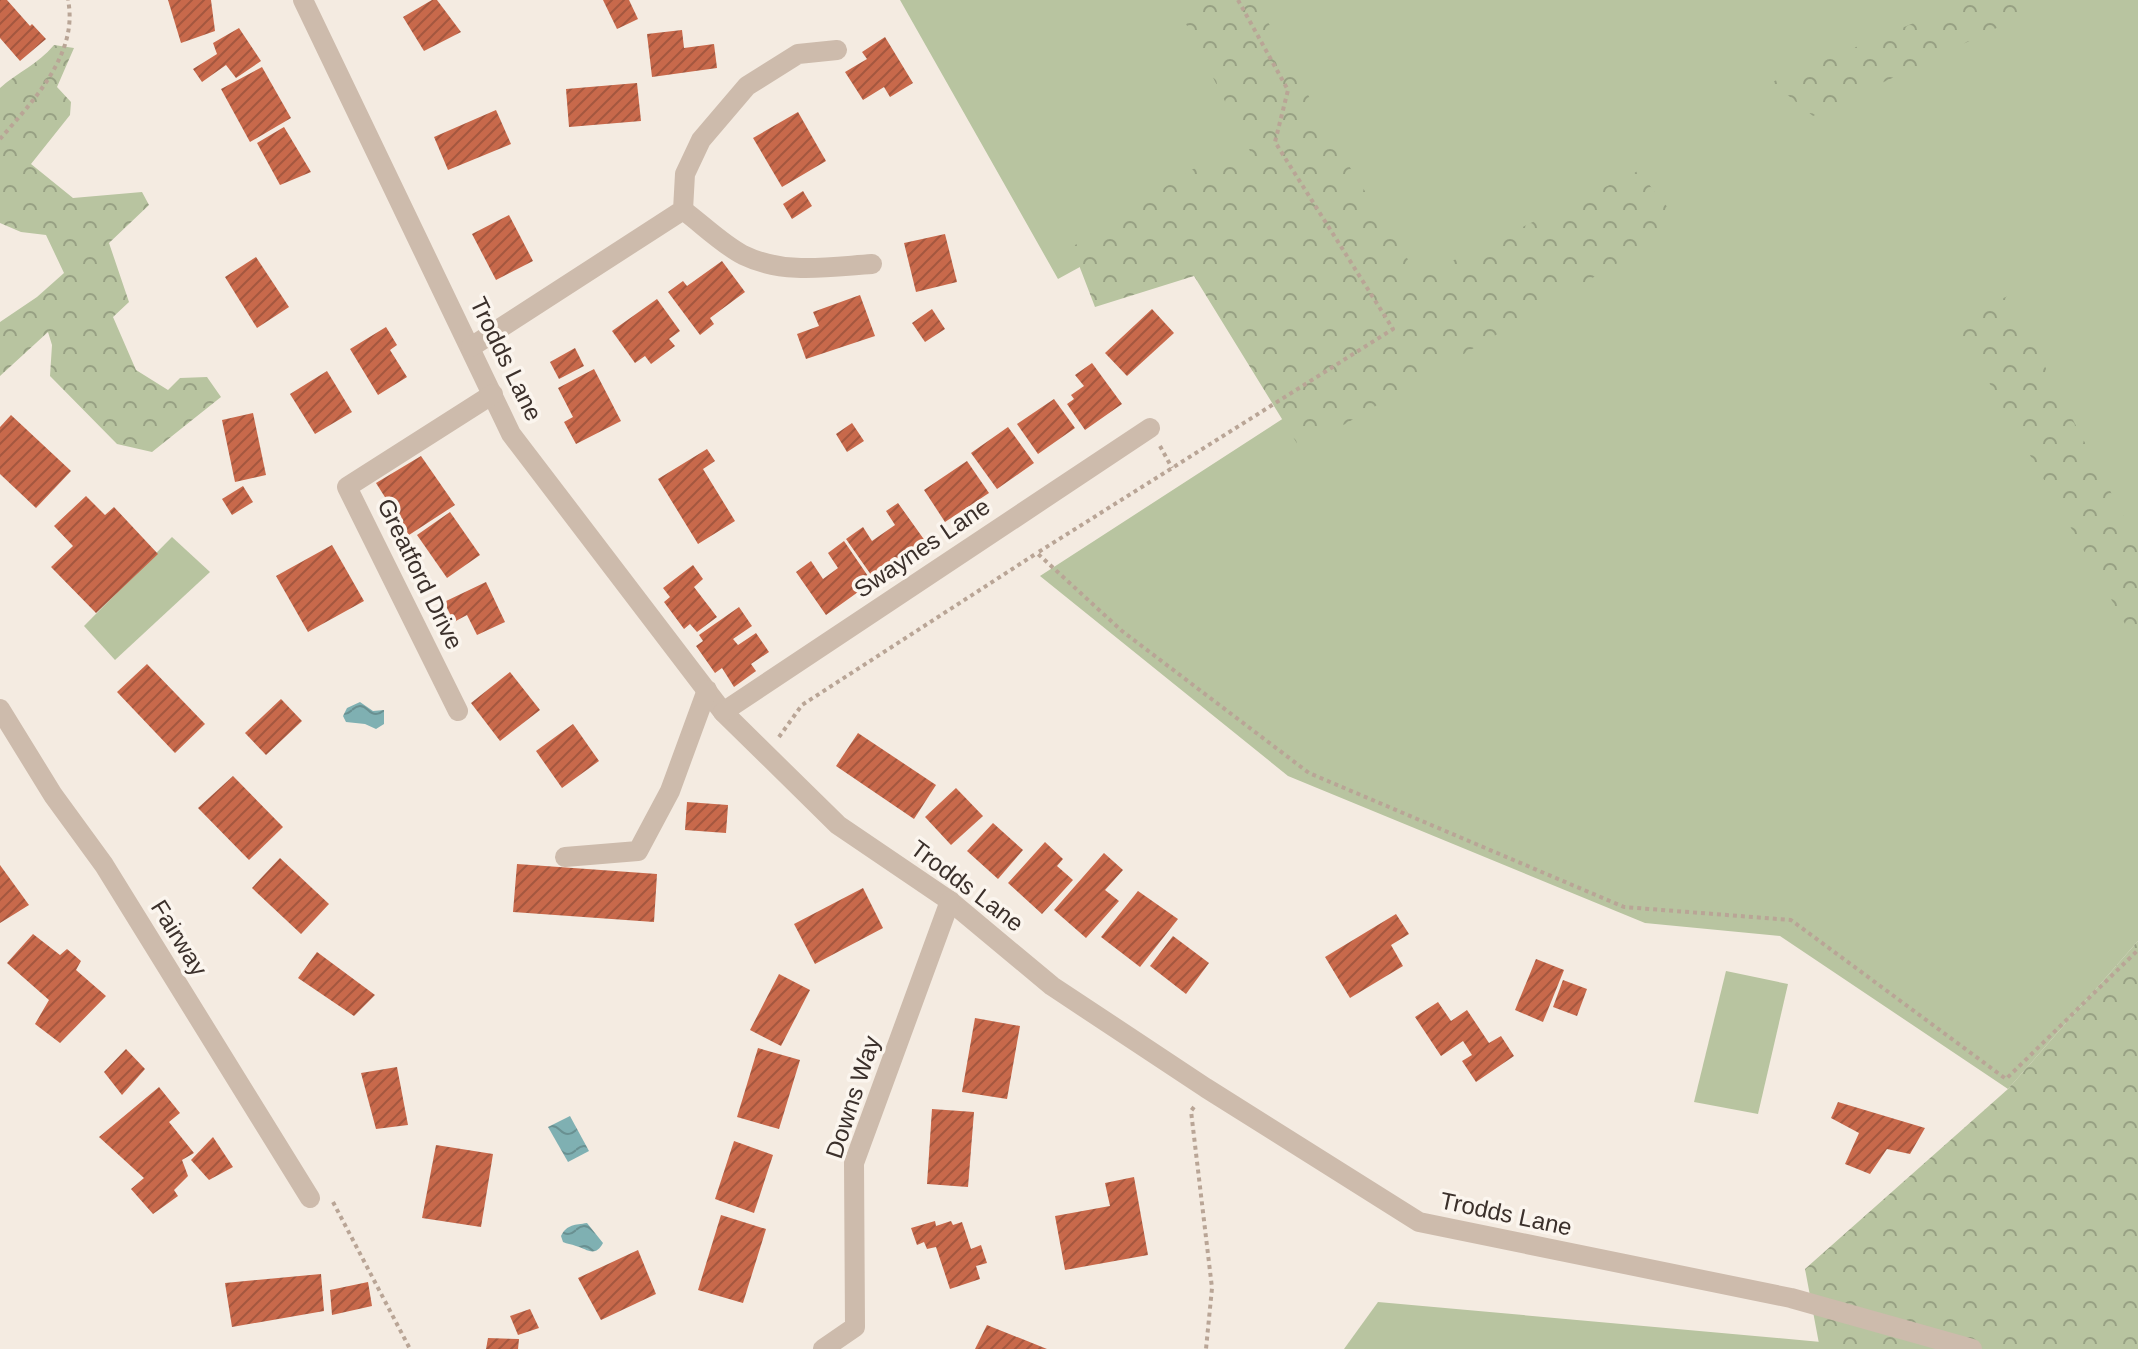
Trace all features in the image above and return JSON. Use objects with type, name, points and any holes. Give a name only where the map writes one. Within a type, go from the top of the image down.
[{"type":"street","name":"Trodds Lane","points":[[303,0],[511,434],[723,712],[838,825],[950,901],[1052,986],[1206,1088],[1419,1222],[1791,1298],[1972,1349]]},
{"type":"street","points":[[683,210],[685,174],[701,140],[747,86],[798,54],[837,50]]},
{"type":"street","points":[[471,347],[683,210]]},
{"type":"street","points":[[683,210],[741,254],[775,267],[811,269],[872,264]]},
{"type":"street","name":"Greatford Drive","points":[[458,711],[347,487],[493,394]]},
{"type":"street","name":"Swaynes Lane","points":[[723,712],[1150,428]]},
{"type":"street","points":[[565,857],[638,851],[670,791],[707,690]]},
{"type":"street","name":"Fairway","points":[[0,709],[53,795],[104,865],[310,1198]]},
{"type":"street","name":"Downs Way","points":[[823,1349],[855,1327],[854,1163],[950,901]]},
{"type":"path","points":[[0,139],[36,97],[60,58],[71,12],[68,0]]},
{"type":"path","points":[[766,754],[802,705],[1393,329],[1275,142],[1288,90],[1238,0]]},
{"type":"path","points":[[1037,553],[1122,631],[1309,773],[1624,907],[1791,920],[2006,1079],[2138,950]]},
{"type":"path","points":[[1206,1088],[1191,1111],[1212,1288],[1206,1349]]},
{"type":"path","points":[[310,1198],[330,1197],[410,1349]]},
{"type":"green space","points":[[900,0],[2138,0],[2138,941],[2008,1089],[1780,936],[1645,923],[1288,776],[1040,576],[1426,326],[1224,188],[1058,279]]},
{"type":"green space","points":[[1174,0],[1256,0],[1334,142],[1419,277],[1638,171],[1682,225],[1301,450],[1194,276],[1095,307],[1072,247],[1193,169],[1253,157]]},
{"type":"green space","points":[[1969,0],[2055,0],[1813,116],[1772,82]]},
{"type":"green space","points":[[54,45],[74,48],[57,87],[71,102],[70,115],[31,164],[73,198],[142,192],[149,205],[109,243],[129,302],[113,317],[136,370],[168,390],[180,378],[207,377],[221,397],[152,452],[117,444],[50,376],[52,345],[48,332],[0,376],[0,322],[37,297],[64,273],[46,235],[21,232],[0,223],[0,88]]},
{"type":"green space","points":[[2008,296],[2138,544],[2138,647],[1954,320]]},
{"type":"green space","points":[[172,537],[210,572],[115,660],[84,626]]},
{"type":"green space","points":[[2138,941],[2138,1349],[1820,1349],[1805,1269],[2008,1089]]},
{"type":"green space","points":[[1726,971],[1788,984],[1758,1114],[1694,1102]]},
{"type":"green space","points":[[1378,1302],[1821,1342],[1886,1349],[1344,1349]]},
{"type":"water","points":[[360,702],[373,711],[384,710],[384,724],[376,729],[346,722],[343,716],[347,708]]},
{"type":"water","points":[[570,1116],[589,1151],[568,1162],[548,1127]]},
{"type":"water","points":[[587,1223],[603,1243],[600,1248],[591,1251],[563,1242],[561,1236],[566,1229]]},
{"type":"building","points":[[0,0],[7,0],[46,39],[20,61],[0,38]]},
{"type":"building","points":[[168,0],[211,0],[215,31],[181,43]]},
{"type":"building","points":[[437,0],[461,32],[424,51],[403,17]]},
{"type":"building","points":[[603,0],[629,0],[638,19],[617,29]]},
{"type":"building","points":[[239,28],[261,61],[236,78],[226,65],[202,82],[193,69],[217,54],[213,43]]},
{"type":"building","points":[[682,30],[684,48],[714,44],[717,68],[652,77],[647,34]]},
{"type":"building","points":[[885,37],[913,83],[890,97],[884,87],[863,100],[845,72],[867,59],[862,52]]},
{"type":"building","points":[[262,67],[291,118],[250,142],[221,89]]},
{"type":"building","points":[[637,83],[641,121],[569,127],[566,89]]},
{"type":"building","points":[[496,110],[511,144],[448,170],[434,137]]},
{"type":"building","points":[[798,112],[826,161],[782,187],[753,138]]},
{"type":"building","points":[[284,127],[311,172],[280,185],[257,143]]},
{"type":"building","points":[[803,191],[812,206],[792,219],[783,204]]},
{"type":"building","points":[[509,215],[533,261],[496,280],[472,234]]},
{"type":"building","points":[[945,234],[957,282],[916,292],[904,243]]},
{"type":"building","points":[[256,257],[289,307],[257,328],[225,277]]},
{"type":"building","points":[[722,261],[745,292],[710,318],[714,324],[700,335],[668,292],[683,281],[687,286]]},
{"type":"building","points":[[860,295],[875,336],[806,359],[797,334],[819,326],[813,312]]},
{"type":"building","points":[[657,299],[680,331],[669,339],[675,346],[651,364],[645,356],[635,363],[612,331]]},
{"type":"building","points":[[932,309],[945,329],[925,342],[912,323]]},
{"type":"building","points":[[1152,309],[1174,333],[1127,376],[1105,353]]},
{"type":"building","points":[[386,327],[397,345],[390,350],[407,377],[378,395],[350,349]]},
{"type":"building","points":[[575,348],[584,366],[559,379],[550,362]]},
{"type":"building","points":[[1092,363],[1122,404],[1085,430],[1067,404],[1074,399],[1071,395],[1084,386],[1075,375]]},
{"type":"building","points":[[594,369],[621,421],[576,444],[564,422],[573,417],[558,388]]},
{"type":"building","points":[[327,371],[352,412],[315,434],[290,394]]},
{"type":"building","points":[[1054,399],[1075,428],[1038,454],[1017,424]]},
{"type":"building","points":[[253,413],[266,475],[235,482],[222,420]]},
{"type":"building","points":[[11,415],[71,471],[36,508],[0,474],[0,427]]},
{"type":"building","points":[[852,423],[864,441],[847,452],[836,434]]},
{"type":"building","points":[[1008,427],[1034,463],[997,489],[971,453]]},
{"type":"building","points":[[707,449],[715,461],[703,469],[735,521],[698,544],[658,479]]},
{"type":"building","points":[[421,456],[455,505],[409,535],[376,483]]},
{"type":"building","points":[[967,461],[989,493],[945,522],[924,490]]},
{"type":"building","points":[[243,486],[253,502],[232,515],[222,499]]},
{"type":"building","points":[[86,496],[105,515],[114,507],[158,554],[96,613],[51,567],[73,546],[54,526]]},
{"type":"building","points":[[898,503],[928,545],[876,582],[846,539],[863,527],[872,541],[895,525],[886,511]]},
{"type":"building","points":[[450,512],[480,555],[447,578],[417,535]]},
{"type":"building","points":[[844,541],[872,582],[826,615],[796,572],[811,561],[823,579],[838,568],[828,553]]},
{"type":"building","points":[[332,545],[364,601],[308,632],[276,576]]},
{"type":"building","points":[[693,565],[703,579],[694,587],[717,617],[697,632],[690,624],[684,629],[664,602],[670,597],[663,588]]},
{"type":"building","points":[[486,582],[505,622],[477,635],[467,615],[454,622],[444,602]]},
{"type":"building","points":[[739,607],[752,626],[733,639],[738,645],[756,633],[769,652],[751,664],[756,671],[734,687],[722,668],[715,673],[696,646],[703,641],[699,635]]},
{"type":"building","points":[[147,664],[205,724],[175,753],[117,692]]},
{"type":"building","points":[[510,672],[540,710],[500,741],[471,703]]},
{"type":"building","points":[[281,699],[302,721],[266,755],[245,733]]},
{"type":"building","points":[[573,724],[599,761],[562,788],[536,751]]},
{"type":"building","points":[[858,733],[936,785],[914,819],[836,766]]},
{"type":"building","points":[[233,776],[283,827],[249,860],[198,808]]},
{"type":"building","points":[[956,788],[983,816],[951,845],[925,817]]},
{"type":"building","points":[[687,802],[728,805],[726,833],[685,830]]},
{"type":"building","points":[[993,823],[1023,850],[998,879],[967,851]]},
{"type":"building","points":[[1045,842],[1063,859],[1057,866],[1073,880],[1042,914],[1008,883]]},
{"type":"building","points":[[1104,853],[1123,870],[1105,890],[1119,901],[1086,938],[1054,910]]},
{"type":"building","points":[[280,858],[329,904],[301,934],[252,888]]},
{"type":"building","points":[[517,864],[657,874],[654,922],[513,912]]},
{"type":"building","points":[[0,865],[29,905],[0,923]]},
{"type":"building","points":[[863,888],[883,928],[815,964],[794,924]]},
{"type":"building","points":[[1138,891],[1178,919],[1140,967],[1101,937]]},
{"type":"building","points":[[1396,914],[1409,934],[1391,945],[1403,966],[1350,998],[1325,957]]},
{"type":"building","points":[[33,934],[60,955],[67,949],[81,961],[76,970],[106,996],[60,1043],[35,1024],[49,1000],[7,963]]},
{"type":"building","points":[[1173,936],[1209,963],[1186,994],[1150,966]]},
{"type":"building","points":[[317,952],[375,995],[354,1016],[298,978]]},
{"type":"building","points":[[1536,959],[1564,970],[1543,1022],[1515,1010]]},
{"type":"building","points":[[779,974],[810,990],[781,1046],[750,1030]]},
{"type":"building","points":[[1563,980],[1587,989],[1577,1016],[1553,1007]]},
{"type":"building","points":[[1438,1002],[1451,1021],[1467,1010],[1489,1043],[1501,1036],[1514,1056],[1476,1082],[1462,1061],[1472,1055],[1463,1041],[1441,1056],[1415,1017]]},
{"type":"building","points":[[975,1018],[1020,1026],[1007,1099],[962,1092]]},
{"type":"building","points":[[758,1048],[800,1060],[779,1129],[737,1117]]},
{"type":"building","points":[[126,1049],[145,1069],[122,1095],[104,1072]]},
{"type":"building","points":[[397,1067],[408,1125],[376,1129],[361,1073]]},
{"type":"building","points":[[159,1087],[180,1113],[169,1122],[194,1153],[182,1160],[188,1176],[174,1190],[178,1196],[153,1214],[131,1189],[144,1178],[99,1137]]},
{"type":"building","points":[[1838,1102],[1925,1128],[1910,1154],[1887,1149],[1870,1174],[1845,1164],[1859,1133],[1831,1118]]},
{"type":"building","points":[[932,1109],[974,1112],[968,1187],[927,1184]]},
{"type":"building","points":[[213,1137],[233,1167],[209,1180],[191,1160]]},
{"type":"building","points":[[734,1141],[773,1155],[754,1213],[715,1199]]},
{"type":"building","points":[[436,1145],[493,1154],[481,1227],[422,1218]]},
{"type":"building","points":[[1134,1177],[1148,1255],[1065,1270],[1055,1216],[1110,1206],[1105,1183]]},
{"type":"building","points":[[721,1215],[766,1229],[743,1303],[698,1290]]},
{"type":"building","points":[[935,1221],[936,1226],[951,1221],[953,1225],[962,1222],[971,1249],[981,1245],[987,1263],[976,1266],[980,1279],[950,1289],[936,1247],[927,1249],[924,1242],[917,1245],[911,1228]]},
{"type":"building","points":[[638,1250],[656,1294],[601,1320],[578,1278]]},
{"type":"building","points":[[321,1274],[324,1311],[232,1327],[225,1283]]},
{"type":"building","points":[[368,1282],[372,1306],[332,1315],[330,1290]]},
{"type":"building","points":[[530,1309],[539,1328],[518,1335],[510,1316]]},
{"type":"building","points":[[987,1325],[1047,1349],[975,1349]]},
{"type":"building","points":[[488,1338],[519,1339],[518,1349],[486,1349]]}]
